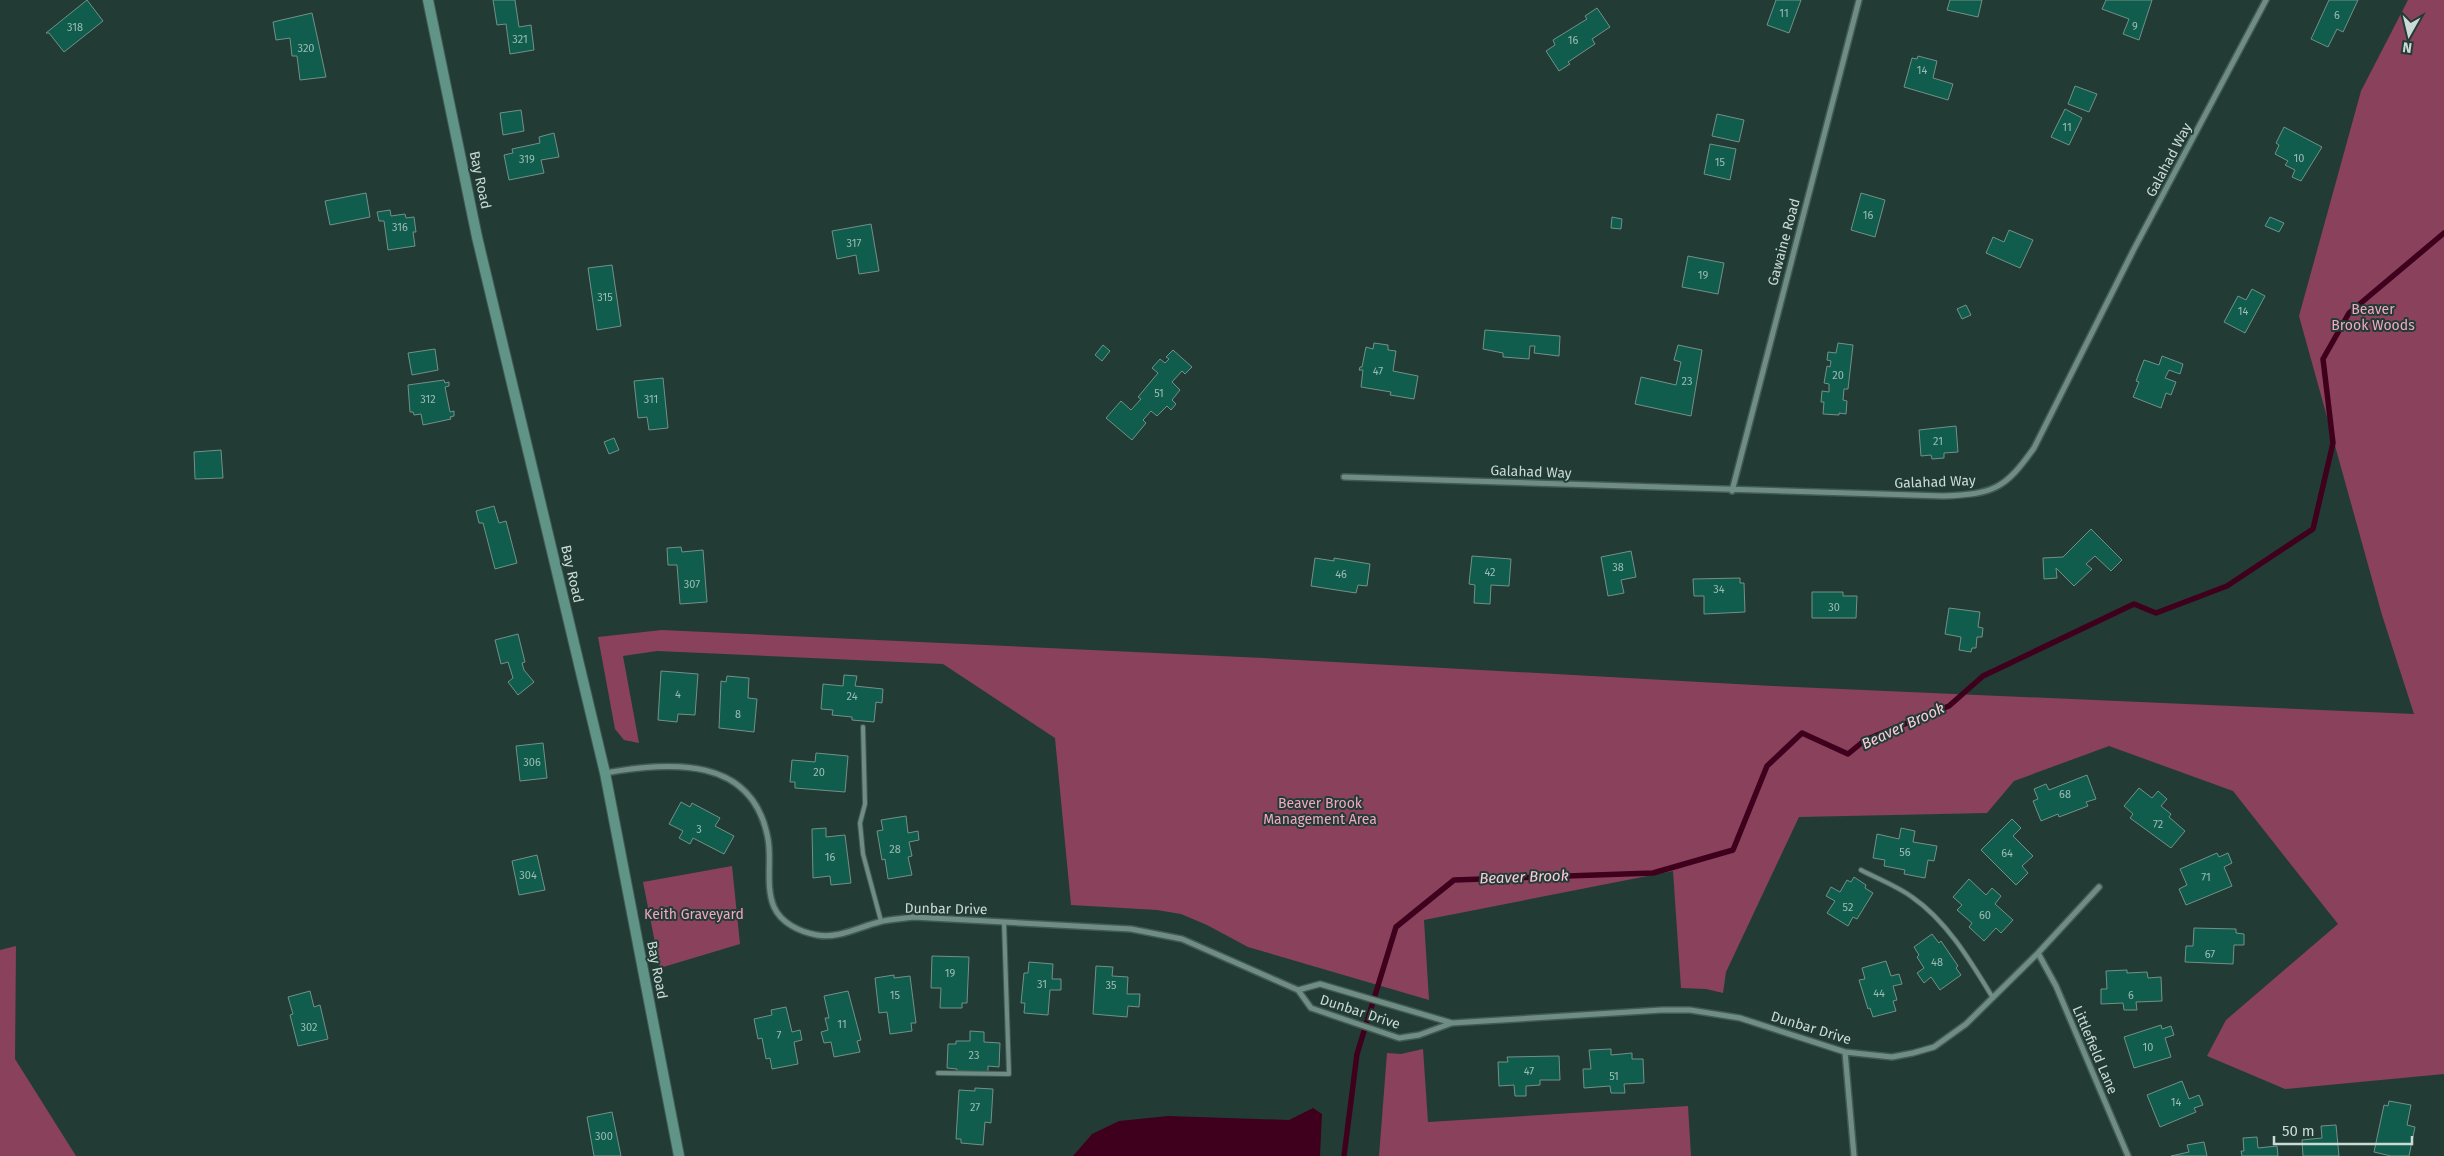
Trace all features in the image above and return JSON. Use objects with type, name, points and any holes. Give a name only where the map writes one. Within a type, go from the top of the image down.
[{"type":"main road","name":"Bay Road","points":[[428,0],[477,236],[604,773],[679,1156]]},
{"type":"street","name":"Gawaine Road","points":[[1732,491],[1858,0]]},
{"type":"street","name":"Galahad Way","points":[[1344,477],[1732,491],[1964,496],[1986,492],[2006,482],[2034,448],[2134,249],[2266,0]]},
{"type":"street","name":"Dunbar Drive","points":[[604,773],[639,767],[683,766],[706,770],[725,777],[746,791],[758,805],[765,822],[769,842],[770,887],[774,906],[783,919],[800,930],[819,936],[839,935],[881,921],[913,917],[1131,928],[1156,932],[1182,939],[1298,990],[1311,1008],[1399,1038],[1419,1035],[1452,1023],[1662,1010],[1690,1010],[1740,1018],[1845,1052],[1892,1057],[1934,1047],[1966,1024],[2038,954],[2099,887]]},
{"type":"street","name":"Littlefield Lane","points":[[2038,954],[2056,986],[2128,1156]]},
{"type":"street","name":"Dunbar Drive","points":[[1298,990],[1320,984],[1452,1023]]},
{"type":"street","points":[[1845,1052],[1854,1156]]},
{"type":"lane","points":[[863,727],[866,804],[860,823],[863,854],[881,921]]},
{"type":"lane","points":[[1861,870],[1912,896],[1926,909],[1951,936],[1993,998]]},
{"type":"lane","points":[[938,1072],[1009,1074],[1004,922]]},
{"type":"green space","name":"Beaver Brook Management Area","points":[[2408,0],[2444,0],[2444,1074],[2285,1089],[2207,1056],[2226,1020],[2338,924],[2233,791],[2109,746],[2014,781],[1987,813],[1799,817],[1726,972],[1723,993],[1706,989],[1681,988],[1673,871],[1424,920],[1429,1000],[1248,947],[1207,925],[1181,914],[1157,910],[1071,905],[1055,738],[943,664],[657,651],[623,656],[639,743],[624,740],[615,729],[598,637],[662,630],[1263,658],[1772,686],[2414,714],[2382,615],[2299,316],[2361,91]]},
{"type":"green space","name":"Keith Graveyard","points":[[732,866],[740,944],[660,968],[643,882]]},
{"type":"green space","points":[[16,946],[15,1059],[76,1156],[0,1156],[0,950]]},
{"type":"green space","points":[[1423,1049],[1428,1122],[1688,1106],[1691,1156],[1379,1156],[1387,1053],[1401,1054]]},
{"type":"shaded area","points":[[1313,1108],[1322,1114],[1320,1156],[1073,1156],[1092,1134],[1119,1121],[1168,1116],[1289,1120]]},
{"type":"building","points":[[87,0],[103,21],[64,52],[49,33],[46,33]]},
{"type":"building","points":[[493,0],[515,0],[519,27],[531,25],[534,50],[510,54],[506,24],[497,25]]},
{"type":"building","points":[[1776,0],[1801,0],[1789,33],[1767,25]]},
{"type":"building","points":[[1950,0],[1982,0],[1978,17],[1947,10]]},
{"type":"building","points":[[2106,0],[2152,0],[2139,40],[2123,34],[2129,19],[2102,9]]},
{"type":"building","points":[[2329,0],[2358,0],[2343,32],[2337,29],[2328,47],[2311,39]]},
{"type":"building","points":[[1597,8],[1610,27],[1592,39],[1595,44],[1568,62],[1570,64],[1559,71],[1546,51],[1555,45],[1553,40],[1587,19],[1585,16]]},
{"type":"building","points":[[312,13],[326,77],[300,80],[297,56],[292,56],[290,38],[276,40],[273,22]]},
{"type":"building","points":[[1918,56],[1937,61],[1933,78],[1953,84],[1948,100],[1904,87],[1912,58],[1917,59]]},
{"type":"building","points":[[2075,86],[2097,94],[2089,112],[2068,104]]},
{"type":"building","points":[[2065,109],[2082,118],[2069,145],[2051,137]]},
{"type":"building","points":[[521,110],[524,131],[503,135],[500,113]]},
{"type":"building","points":[[1717,114],[1744,120],[1739,142],[1712,136]]},
{"type":"building","points":[[2284,127],[2322,147],[2301,181],[2292,177],[2295,170],[2285,165],[2288,161],[2275,154],[2279,145],[2276,143]]},
{"type":"building","points":[[554,133],[559,157],[541,160],[544,173],[509,180],[504,155],[513,153],[512,149],[540,143],[539,137]]},
{"type":"building","points":[[1710,144],[1736,149],[1730,180],[1704,174]]},
{"type":"building","points":[[366,193],[370,217],[330,225],[325,201]]},
{"type":"building","points":[[1861,193],[1885,200],[1875,237],[1851,230]]},
{"type":"building","points":[[390,210],[391,216],[405,214],[406,218],[414,217],[416,232],[413,232],[415,246],[388,250],[384,221],[379,221],[377,212]]},
{"type":"building","points":[[1612,217],[1622,219],[1621,229],[1611,228]]},
{"type":"building","points":[[2270,217],[2284,223],[2279,232],[2265,226]]},
{"type":"building","points":[[871,224],[879,271],[859,274],[856,255],[837,259],[832,231]]},
{"type":"building","points":[[2009,230],[2033,240],[2020,268],[1986,253],[1993,237],[2004,242]]},
{"type":"building","points":[[1688,256],[1724,263],[1718,294],[1682,287]]},
{"type":"building","points":[[612,265],[621,326],[597,330],[588,268]]},
{"type":"building","points":[[2252,289],[2265,296],[2245,333],[2224,322],[2238,296],[2246,300]]},
{"type":"building","points":[[1966,305],[1971,315],[1962,319],[1957,309]]},
{"type":"building","points":[[1485,330],[1560,336],[1559,356],[1534,353],[1535,346],[1530,346],[1529,359],[1503,357],[1503,353],[1483,349]]},
{"type":"building","points":[[1374,343],[1388,345],[1388,350],[1396,351],[1393,371],[1418,376],[1414,399],[1390,395],[1391,392],[1361,387],[1363,370],[1359,370],[1362,367],[1366,347],[1373,349]]},
{"type":"building","points":[[1838,343],[1853,345],[1848,389],[1844,389],[1843,400],[1847,401],[1846,414],[1823,414],[1824,402],[1821,402],[1822,391],[1829,392],[1829,384],[1824,383],[1827,366],[1830,367],[1831,361],[1827,360],[1828,352],[1836,353]]},
{"type":"building","points":[[1103,345],[1110,351],[1102,361],[1095,355]]},
{"type":"building","points":[[1678,345],[1702,350],[1691,416],[1635,404],[1641,377],[1676,385],[1681,362],[1674,360]]},
{"type":"building","points":[[435,349],[438,370],[412,375],[408,353]]},
{"type":"building","points":[[1173,350],[1192,367],[1185,374],[1182,371],[1172,382],[1180,390],[1172,400],[1176,404],[1171,410],[1167,406],[1157,416],[1151,411],[1143,420],[1146,423],[1132,440],[1106,418],[1121,401],[1131,410],[1141,399],[1138,397],[1158,373],[1152,368],[1160,359],[1165,363],[1169,359],[1166,357]]},
{"type":"building","points":[[2162,356],[2183,364],[2180,374],[2169,370],[2165,378],[2176,382],[2171,395],[2166,393],[2161,408],[2133,397],[2139,382],[2136,381],[2144,360],[2159,365]]},
{"type":"building","points":[[663,378],[668,428],[649,430],[647,417],[638,418],[634,381]]},
{"type":"building","points":[[444,380],[445,383],[449,382],[449,386],[445,387],[450,412],[454,411],[454,416],[450,417],[451,419],[423,425],[421,414],[414,415],[413,412],[410,412],[408,385]]},
{"type":"building","points":[[1956,426],[1958,452],[1944,453],[1944,458],[1932,459],[1931,455],[1921,456],[1919,430]]},
{"type":"building","points":[[614,438],[619,450],[609,454],[604,442]]},
{"type":"building","points":[[221,450],[223,478],[195,479],[194,452]]},
{"type":"building","points":[[494,506],[499,523],[506,521],[517,563],[495,569],[483,523],[479,523],[476,511]]},
{"type":"building","points":[[2091,529],[2122,560],[2111,571],[2095,556],[2086,564],[2092,569],[2074,586],[2056,568],[2057,578],[2044,579],[2043,558],[2063,557]]},
{"type":"building","points":[[681,547],[682,552],[703,550],[707,602],[680,604],[677,565],[668,565],[667,548]]},
{"type":"building","points":[[1631,551],[1636,577],[1621,580],[1624,593],[1608,596],[1601,557]]},
{"type":"building","points":[[1472,556],[1511,559],[1509,586],[1491,585],[1490,604],[1474,603],[1475,585],[1469,584]]},
{"type":"building","points":[[1315,558],[1334,561],[1334,558],[1370,564],[1367,586],[1358,585],[1356,593],[1311,586]]},
{"type":"building","points":[[1740,578],[1740,583],[1744,583],[1745,612],[1704,614],[1704,596],[1694,596],[1693,579]]},
{"type":"building","points":[[1812,592],[1843,592],[1843,596],[1857,596],[1856,618],[1812,618]]},
{"type":"building","points":[[1949,608],[1980,612],[1978,627],[1983,628],[1982,637],[1977,637],[1976,648],[1972,648],[1971,652],[1959,650],[1961,637],[1945,634]]},
{"type":"building","points":[[518,634],[525,662],[522,663],[524,670],[534,682],[518,695],[508,682],[513,678],[508,662],[501,664],[495,640]]},
{"type":"building","points":[[661,671],[698,674],[695,715],[678,714],[677,722],[658,720]]},
{"type":"building","points":[[844,675],[857,676],[855,686],[883,689],[882,703],[876,702],[874,722],[852,720],[852,717],[832,715],[833,710],[821,709],[823,684],[843,686]]},
{"type":"building","points":[[727,676],[749,678],[748,698],[757,699],[754,732],[719,728],[721,681],[726,682]]},
{"type":"building","points":[[543,743],[547,778],[520,781],[516,746]]},
{"type":"building","points":[[816,753],[848,756],[845,792],[795,788],[795,782],[790,782],[792,760],[815,762]]},
{"type":"building","points":[[2087,775],[2096,799],[2086,802],[2088,806],[2059,817],[2058,814],[2041,821],[2033,801],[2038,799],[2034,789],[2046,784],[2049,790]]},
{"type":"building","points":[[2139,788],[2152,798],[2158,791],[2167,799],[2161,806],[2171,814],[2169,817],[2185,831],[2171,848],[2130,818],[2133,814],[2124,806]]},
{"type":"building","points":[[681,802],[690,807],[692,803],[720,818],[715,826],[734,836],[724,854],[693,838],[690,844],[679,838],[683,831],[669,824]]},
{"type":"building","points":[[906,816],[908,833],[918,831],[919,840],[909,842],[912,856],[908,857],[912,875],[888,879],[885,859],[882,860],[877,831],[883,830],[881,820]]},
{"type":"building","points":[[2012,819],[2021,828],[2013,836],[2033,856],[2022,866],[2028,873],[2016,885],[1981,850]]},
{"type":"building","points":[[826,828],[826,837],[845,835],[851,883],[831,885],[830,876],[813,878],[812,829]]},
{"type":"building","points":[[1901,828],[1915,831],[1913,842],[1937,846],[1934,861],[1928,860],[1925,878],[1904,874],[1905,870],[1884,866],[1885,860],[1873,858],[1877,834],[1899,839]]},
{"type":"building","points":[[2217,853],[2219,857],[2228,853],[2232,863],[2224,867],[2232,886],[2186,905],[2179,889],[2187,885],[2180,869]]},
{"type":"building","points":[[537,855],[545,890],[519,895],[512,861]]},
{"type":"building","points":[[1854,877],[1866,885],[1865,888],[1873,893],[1857,919],[1853,917],[1848,926],[1827,913],[1835,901],[1826,896],[1831,887],[1840,892],[1847,880],[1851,882]]},
{"type":"building","points":[[1969,879],[1986,895],[1992,888],[2001,896],[1995,904],[2013,920],[2001,933],[1996,928],[1984,941],[1969,927],[1972,923],[1957,910],[1962,905],[1953,897]]},
{"type":"building","points":[[2194,928],[2236,929],[2236,933],[2244,934],[2244,945],[2234,945],[2233,964],[2185,962],[2186,946],[2193,946]]},
{"type":"building","points":[[1932,934],[1939,943],[1941,941],[1958,966],[1956,968],[1961,975],[1940,990],[1931,977],[1924,983],[1917,973],[1924,968],[1917,957],[1919,955],[1914,947]]},
{"type":"building","points":[[932,956],[969,957],[967,1003],[962,1003],[962,1008],[940,1008],[941,988],[931,988]]},
{"type":"building","points":[[1886,961],[1891,976],[1899,974],[1902,984],[1893,986],[1897,1000],[1893,1001],[1896,1011],[1873,1017],[1870,1008],[1868,1009],[1859,980],[1865,979],[1862,968]]},
{"type":"building","points":[[1029,962],[1053,964],[1052,979],[1061,979],[1061,990],[1050,990],[1048,1015],[1024,1013],[1025,1003],[1021,1003],[1024,973],[1028,973]]},
{"type":"building","points":[[1096,966],[1113,967],[1112,976],[1128,977],[1127,994],[1140,994],[1139,1007],[1128,1006],[1127,1017],[1093,1014]]},
{"type":"building","points":[[2127,970],[2127,973],[2147,972],[2148,978],[2161,977],[2162,1001],[2136,1002],[2137,1010],[2124,1010],[2123,1003],[2101,1004],[2101,989],[2107,989],[2106,971]]},
{"type":"building","points":[[894,975],[894,978],[910,976],[916,1023],[911,1023],[912,1031],[890,1034],[887,1012],[879,1013],[875,978]]},
{"type":"building","points":[[310,991],[314,1007],[320,1005],[328,1039],[298,1046],[290,1015],[293,1014],[288,997]]},
{"type":"building","points":[[848,991],[861,1040],[857,1041],[860,1052],[834,1057],[831,1042],[824,1043],[821,1032],[828,1030],[825,1018],[829,1018],[824,996]]},
{"type":"building","points":[[786,1007],[792,1032],[800,1030],[802,1040],[794,1042],[798,1064],[772,1069],[770,1058],[766,1059],[762,1038],[758,1039],[754,1019],[772,1015],[771,1010]]},
{"type":"building","points":[[2161,1025],[2162,1029],[2171,1026],[2174,1035],[2165,1038],[2171,1057],[2134,1068],[2124,1037]]},
{"type":"building","points":[[970,1031],[984,1032],[984,1042],[1000,1043],[999,1067],[988,1066],[988,1072],[957,1071],[957,1069],[947,1068],[948,1044],[956,1044],[956,1041],[970,1041]]},
{"type":"building","points":[[1611,1049],[1611,1055],[1632,1053],[1632,1059],[1643,1059],[1644,1083],[1624,1084],[1625,1093],[1611,1093],[1610,1086],[1584,1088],[1583,1069],[1591,1069],[1589,1050]]},
{"type":"building","points":[[1559,1056],[1560,1080],[1540,1080],[1540,1085],[1526,1086],[1526,1096],[1515,1096],[1514,1085],[1499,1086],[1498,1062],[1508,1062],[1507,1057]]},
{"type":"building","points":[[2182,1081],[2189,1099],[2199,1095],[2203,1105],[2194,1108],[2196,1112],[2160,1127],[2147,1095]]},
{"type":"building","points":[[975,1088],[993,1089],[991,1123],[985,1122],[983,1145],[961,1143],[961,1139],[956,1139],[959,1090],[975,1091]]},
{"type":"building","points":[[2389,1101],[2411,1105],[2407,1125],[2415,1127],[2409,1156],[2391,1156],[2374,1152],[2384,1105],[2388,1106]]},
{"type":"building","points":[[612,1112],[621,1156],[594,1156],[587,1117]]},
{"type":"building","points":[[2336,1125],[2339,1156],[2303,1156],[2302,1140],[2322,1138],[2321,1126]]},
{"type":"building","points":[[2257,1137],[2258,1148],[2277,1146],[2278,1156],[2242,1156],[2241,1151],[2244,1151],[2243,1138]]},
{"type":"building","points":[[2204,1142],[2207,1156],[2171,1156],[2189,1152],[2187,1145]]},
{"type":"waterway","name":"Beaver Brook","points":[[1344,1156],[1357,1054],[1396,927],[1454,880],[1653,873],[1733,850],[1767,766],[1802,733],[1848,754],[1865,740],[1949,706],[1983,676],[2134,604],[2156,613],[2227,586],[2313,529],[2333,443],[2323,359],[2349,313],[2444,233]]},
{"type":"park label","name":"Beaver Brook Woods","points":[[2373,318]]}]
